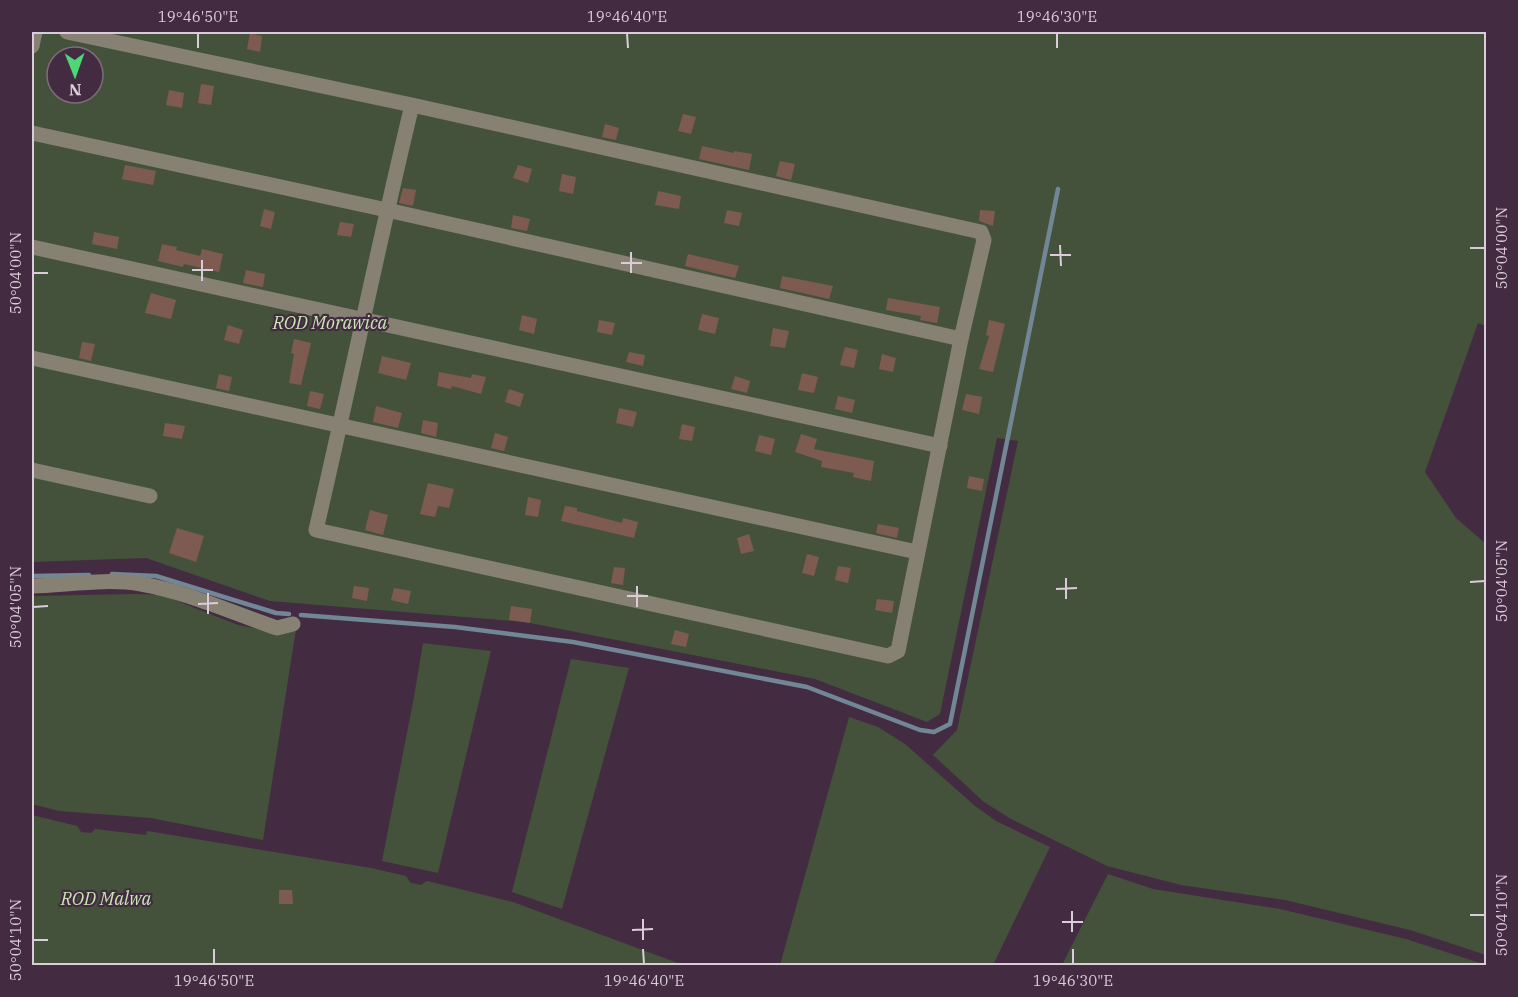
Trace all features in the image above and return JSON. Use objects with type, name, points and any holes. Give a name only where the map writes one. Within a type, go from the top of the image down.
[{"type":"street","points":[[32,46],[35,32]]},
{"type":"street","points":[[68,32],[412,105],[981,232],[984,240],[898,651],[888,656],[316,530],[412,105]]},
{"type":"street","points":[[32,133],[962,339]]},
{"type":"street","points":[[32,247],[940,446]]},
{"type":"street","points":[[32,358],[917,552]]},
{"type":"street","points":[[32,470],[150,496]]},
{"type":"street","points":[[32,586],[140,584],[168,590],[276,628],[293,624]]},
{"type":"green space","name":"ROD Morawica","points":[[32,32],[1486,32],[1486,326],[1478,323],[1425,472],[1456,518],[1486,544],[1486,955],[1410,930],[1285,900],[1181,885],[1107,866],[1011,819],[984,802],[933,755],[957,730],[1018,441],[997,438],[940,714],[927,722],[815,679],[525,622],[270,601],[146,558],[32,562]]},
{"type":"green space","points":[[162,595],[238,625],[279,633],[296,629],[263,840],[151,818],[59,811],[32,804],[32,596]]},
{"type":"green space","points":[[423,643],[491,651],[438,873],[382,861]]},
{"type":"green space","points":[[571,659],[629,668],[562,909],[512,892]]},
{"type":"green space","points":[[849,717],[878,727],[905,744],[975,806],[996,821],[1050,847],[993,965],[780,965]]},
{"type":"green space","name":"ROD Malwa","points":[[32,815],[77,826],[81,832],[91,833],[95,829],[146,835],[147,831],[371,868],[406,876],[411,883],[421,885],[427,881],[513,902],[683,965],[32,965]]},
{"type":"green space","points":[[1108,874],[1153,889],[1280,909],[1406,939],[1486,965],[1062,965]]},
{"type":"building","points":[[250,33],[262,36],[260,52],[247,49]]},
{"type":"building","points":[[201,84],[214,86],[211,105],[198,103]]},
{"type":"building","points":[[169,90],[184,93],[182,108],[166,105]]},
{"type":"building","points":[[683,114],[696,117],[691,134],[678,131]]},
{"type":"building","points":[[605,124],[619,128],[616,140],[602,137]]},
{"type":"building","points":[[702,146],[734,153],[734,151],[752,154],[749,170],[699,159]]},
{"type":"building","points":[[780,161],[795,164],[791,180],[776,176]]},
{"type":"building","points":[[125,165],[156,171],[153,185],[122,179]]},
{"type":"building","points":[[518,165],[532,169],[528,183],[513,178]]},
{"type":"building","points":[[562,174],[576,177],[573,194],[559,191]]},
{"type":"building","points":[[403,188],[416,190],[413,206],[399,203]]},
{"type":"building","points":[[658,191],[681,196],[679,209],[655,205]]},
{"type":"building","points":[[264,209],[275,212],[271,229],[260,226]]},
{"type":"building","points":[[727,210],[742,213],[739,226],[724,223]]},
{"type":"building","points":[[980,210],[995,211],[993,226],[979,221]]},
{"type":"building","points":[[513,215],[530,219],[527,231],[511,228]]},
{"type":"building","points":[[340,222],[354,224],[351,237],[337,235]]},
{"type":"building","points":[[94,232],[119,237],[117,249],[92,244]]},
{"type":"building","points":[[162,244],[200,256],[202,249],[223,254],[219,272],[158,261]]},
{"type":"building","points":[[688,254],[739,266],[735,278],[685,266]]},
{"type":"building","points":[[246,270],[265,274],[263,287],[243,283]]},
{"type":"building","points":[[782,276],[833,286],[829,299],[780,288]]},
{"type":"building","points":[[151,293],[176,300],[171,319],[145,313]]},
{"type":"building","points":[[888,298],[940,307],[937,323],[920,320],[921,316],[886,310]]},
{"type":"building","points":[[702,314],[719,318],[715,334],[698,330]]},
{"type":"building","points":[[522,315],[537,319],[534,334],[519,330]]},
{"type":"building","points":[[599,320],[615,323],[612,335],[597,332]]},
{"type":"building","points":[[989,320],[1005,324],[993,372],[979,369],[989,336],[986,335]]},
{"type":"building","points":[[228,325],[243,330],[239,344],[224,340]]},
{"type":"building","points":[[773,328],[789,331],[785,348],[770,346]]},
{"type":"building","points":[[294,339],[311,343],[301,385],[289,383]]},
{"type":"building","points":[[82,342],[95,344],[91,361],[79,358]]},
{"type":"building","points":[[845,347],[858,350],[854,368],[840,365]]},
{"type":"building","points":[[629,352],[645,355],[643,366],[626,362]]},
{"type":"building","points":[[882,354],[896,358],[893,372],[879,369]]},
{"type":"building","points":[[382,356],[411,363],[406,380],[378,373]]},
{"type":"building","points":[[439,372],[471,378],[472,374],[486,377],[481,394],[452,386],[451,389],[437,386]]},
{"type":"building","points":[[802,373],[818,377],[814,393],[798,390]]},
{"type":"building","points":[[219,374],[232,377],[229,391],[216,388]]},
{"type":"building","points":[[735,376],[750,381],[747,393],[731,389]]},
{"type":"building","points":[[509,389],[524,394],[520,407],[505,402]]},
{"type":"building","points":[[310,391],[324,394],[320,409],[307,406]]},
{"type":"building","points":[[966,394],[982,397],[979,414],[962,410]]},
{"type":"building","points":[[838,396],[855,400],[852,413],[835,409]]},
{"type":"building","points":[[376,406],[402,413],[398,428],[373,422]]},
{"type":"building","points":[[619,408],[637,412],[633,427],[616,423]]},
{"type":"building","points":[[423,420],[438,423],[436,437],[421,433]]},
{"type":"building","points":[[165,423],[185,426],[182,439],[163,436]]},
{"type":"building","points":[[682,424],[695,427],[692,441],[679,439]]},
{"type":"building","points":[[495,433],[508,437],[504,451],[491,448]]},
{"type":"building","points":[[801,434],[817,439],[814,449],[874,461],[871,481],[853,477],[854,473],[821,467],[822,461],[795,452]]},
{"type":"building","points":[[759,435],[775,439],[771,455],[755,451]]},
{"type":"building","points":[[969,476],[984,479],[982,491],[967,488]]},
{"type":"building","points":[[428,483],[454,489],[449,508],[438,506],[435,517],[420,514]]},
{"type":"building","points":[[528,497],[541,500],[538,517],[525,515]]},
{"type":"building","points":[[565,506],[622,523],[623,518],[638,522],[634,538],[561,521]]},
{"type":"building","points":[[370,510],[388,515],[383,535],[365,530]]},
{"type":"building","points":[[878,524],[899,528],[897,538],[876,533]]},
{"type":"building","points":[[177,528],[204,536],[196,562],[169,553]]},
{"type":"building","points":[[749,534],[754,551],[741,554],[737,538]]},
{"type":"building","points":[[807,554],[819,557],[814,576],[802,573]]},
{"type":"building","points":[[838,566],[851,568],[848,583],[835,580]]},
{"type":"building","points":[[614,567],[625,568],[623,585],[611,583]]},
{"type":"building","points":[[354,586],[369,588],[367,601],[352,598]]},
{"type":"building","points":[[394,588],[411,591],[408,604],[391,600]]},
{"type":"building","points":[[877,599],[894,601],[892,613],[875,610]]},
{"type":"building","points":[[511,606],[532,609],[530,623],[509,620]]},
{"type":"building","points":[[675,630],[689,634],[686,647],[671,644]]},
{"type":"building","points":[[279,890],[292,890],[293,904],[279,904]]},
{"type":"waterway","points":[[301,615],[455,627],[573,642],[807,687],[920,730],[934,732],[950,724],[1058,189]]},
{"type":"waterway","points":[[112,574],[156,576],[276,613],[289,614]]},
{"type":"waterway","points":[[32,576],[89,575]]}]
